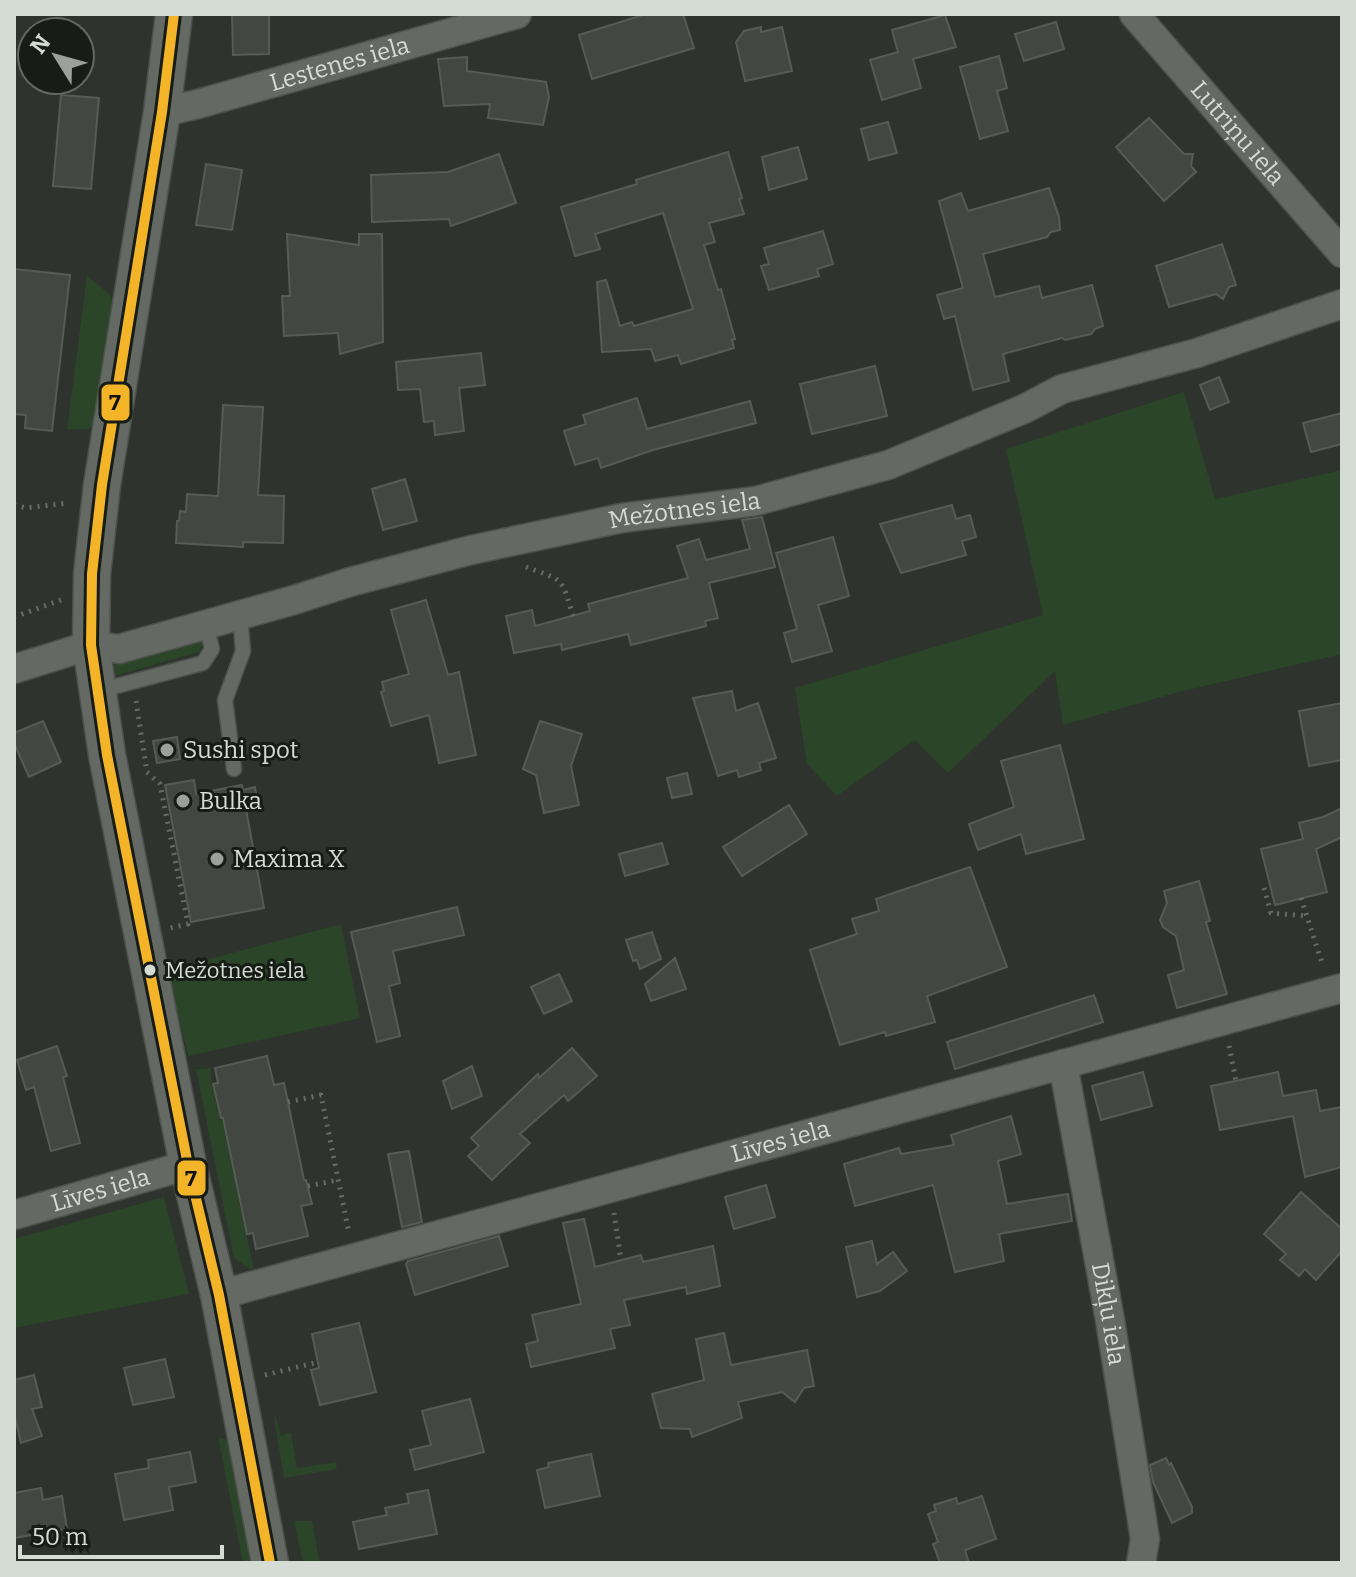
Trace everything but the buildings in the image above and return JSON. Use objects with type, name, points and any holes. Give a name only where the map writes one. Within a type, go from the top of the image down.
[{"type":"street","points":[[174,14],[162,112],[102,485],[92,574],[91,645],[107,755],[188,1165],[219,1295],[270,1563]]},
{"type":"street","name":"Lestenes iela","points":[[162,112],[517,14]]},
{"type":"street","name":"Lutriņu iela","points":[[1134,14],[1342,253]]},
{"type":"street","name":"Mežotnes iela","points":[[14,669],[91,645],[119,649],[471,550],[622,518],[756,501],[888,465],[1024,409],[1062,389],[1197,353],[1342,304]]},
{"type":"street","name":"Līves iela","points":[[219,1295],[1337,990]]},
{"type":"street","name":"Dikļu iela","points":[[1063,1064],[1110,1320],[1145,1539],[1141,1563]]},
{"type":"street","name":"Līves iela","points":[[14,1215],[188,1165]]},
{"type":"lane","points":[[234,769],[225,700],[243,651],[240,616]]},
{"type":"lane","points":[[98,691],[203,663],[212,649],[206,625]]},
{"type":"path","points":[[67,518],[69,493]]},
{"type":"path","points":[[14,505],[26,508],[68,503]]},
{"type":"path","points":[[521,565],[554,575],[563,584],[573,616]]},
{"type":"path","points":[[14,617],[61,602],[62,593]]},
{"type":"path","points":[[1264,888],[1271,913],[1307,916]]},
{"type":"path","points":[[1301,898],[1337,990]]},
{"type":"path","points":[[1224,1020],[1236,1081]]},
{"type":"path","points":[[288,1102],[321,1095],[354,1258]]},
{"type":"path","points":[[308,1186],[338,1180]]},
{"type":"path","points":[[610,1188],[621,1260]]},
{"type":"path","points":[[259,1376],[318,1362]]},
{"type":"green space","points":[[87,275],[109,294],[114,306],[100,420],[88,429],[67,429]]},
{"type":"green space","points":[[1184,392],[1215,499],[1342,470],[1342,654],[1175,693],[1063,725],[1055,671],[948,773],[915,740],[837,796],[807,764],[795,688],[1043,615],[1006,449]]},
{"type":"green space","points":[[198,639],[203,642],[199,652],[111,677],[116,661]]},
{"type":"green space","points":[[341,924],[360,1018],[188,1056],[168,970]]},
{"type":"green space","points":[[211,1068],[211,1083],[220,1120],[227,1119],[232,1141],[227,1143],[234,1176],[240,1175],[244,1197],[238,1199],[254,1268],[250,1269],[234,1258],[196,1069]]},
{"type":"green space","points":[[164,1197],[189,1294],[14,1328],[14,1239]]},
{"type":"green space","points":[[274,1417],[281,1436],[291,1432],[297,1468],[336,1462],[337,1469],[284,1478]]},
{"type":"green space","points":[[218,1437],[230,1441],[254,1563],[243,1563]]},
{"type":"green space","points":[[294,1521],[312,1521],[320,1563],[303,1563]]},
{"type":"transit line","name":"7","points":[[174,14],[162,112],[102,485],[92,574],[91,645],[107,755],[188,1165],[219,1295],[270,1563]]},
{"type":"place","name":"Sushi spot","points":[[167,750]]},
{"type":"place","name":"Bulka","points":[[183,801]]},
{"type":"place","name":"Maxima X","points":[[217,859]]},
{"type":"place","name":"Mežotnes iela","points":[[150,970]]}]
